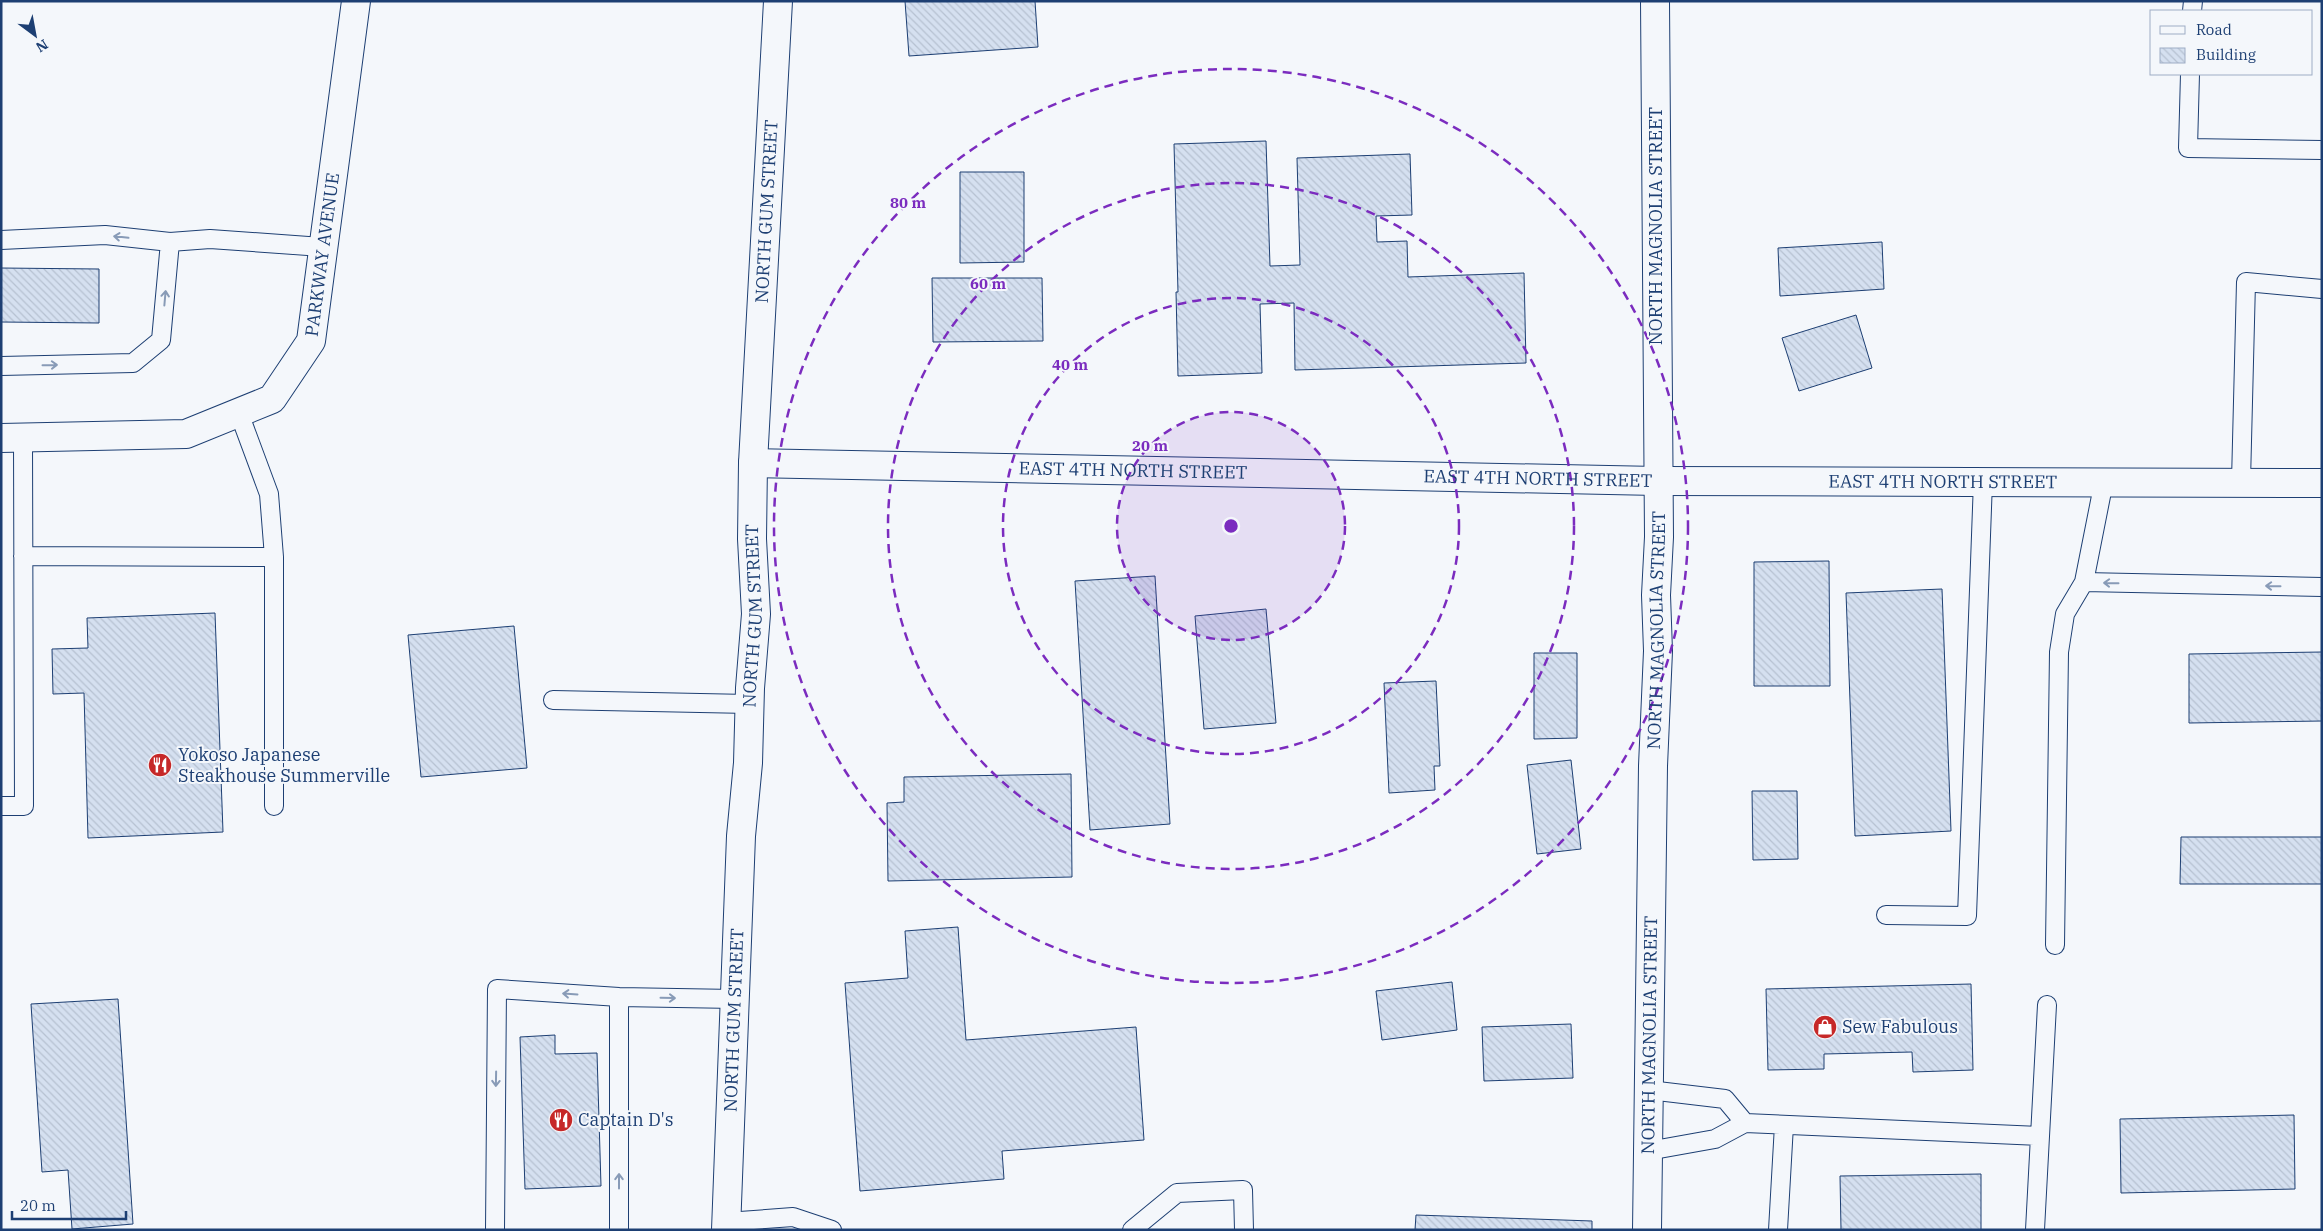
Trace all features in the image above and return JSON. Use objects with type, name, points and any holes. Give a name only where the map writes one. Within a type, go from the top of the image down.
[{"type":"street","name":"PARKWAY AVENUE","points":[[12,438],[186,434],[272,399],[311,341],[356,1]]},
{"type":"street","name":"NORTH GUM STREET","points":[[726,1226],[741,836],[748,763],[749,704],[756,614],[752,539],[753,464],[778,1]]},
{"type":"street","name":"NORTH MAGNOLIA STREET","points":[[1647,1230],[1653,766],[1658,651],[1655,1]]},
{"type":"street","name":"EAST 4TH NORTH STREET","points":[[753,464],[1657,481],[2104,480],[2322,483]]},
{"type":"lane","points":[[2190,75],[2188,148],[2322,150]]},
{"type":"lane","points":[[1,240],[105,235],[170,242],[210,239],[322,247]]},
{"type":"lane","points":[[1,366],[133,364],[162,340],[170,242]]},
{"type":"lane","points":[[2241,481],[2246,282],[2322,289]]},
{"type":"lane","points":[[239,413],[268,494],[274,557],[274,806]]},
{"type":"lane","points":[[1,806],[24,806],[23,556],[12,438]]},
{"type":"lane","points":[[2055,944],[2058,652],[2065,614],[2084,582],[2104,480]]},
{"type":"lane","points":[[1886,915],[1966,916],[1983,481]]},
{"type":"lane","points":[[23,556],[274,557]]},
{"type":"lane","points":[[2084,582],[2322,587]]},
{"type":"lane","points":[[552,700],[749,704]]},
{"type":"lane","points":[[495,1230],[497,989],[619,997],[735,999]]},
{"type":"lane","points":[[619,997],[619,1230]]},
{"type":"lane","points":[[2035,1230],[2047,1005]]},
{"type":"lane","points":[[1649,1090],[1725,1099],[1745,1123]]},
{"type":"lane","points":[[1648,1151],[1715,1139],[1745,1123],[2040,1136]]},
{"type":"lane","points":[[1778,1230],[1784,1125]]},
{"type":"lane","points":[[1132,1230],[1177,1194],[1243,1190],[1244,1230]]},
{"type":"lane","points":[[726,1226],[793,1217],[832,1230]]},
{"type":"building","points":[[905,1],[1035,1],[1038,47],[909,56]]},
{"type":"building","points":[[1266,141],[1270,266],[1300,265],[1297,158],[1410,154],[1412,215],[1376,216],[1377,242],[1407,241],[1408,277],[1524,273],[1526,363],[1295,370],[1294,303],[1260,304],[1262,373],[1178,376],[1174,144]]},
{"type":"building","points":[[960,172],[1024,172],[1024,262],[960,263]]},
{"type":"building","points":[[1882,242],[1884,289],[1780,296],[1778,248]]},
{"type":"building","points":[[1,268],[99,269],[99,323],[1,322]]},
{"type":"building","points":[[932,278],[1042,278],[1043,341],[933,342]]},
{"type":"building","points":[[1856,315],[1872,368],[1799,391],[1782,338]]},
{"type":"building","points":[[1829,561],[1830,686],[1754,686],[1754,562]]},
{"type":"building","points":[[1155,576],[1170,824],[1090,830],[1075,581]]},
{"type":"building","points":[[1942,589],[1951,831],[1855,836],[1846,593]]},
{"type":"building","points":[[1266,609],[1276,723],[1204,729],[1195,616]]},
{"type":"building","points":[[215,613],[223,832],[88,838],[84,693],[53,694],[52,649],[88,648],[87,618]]},
{"type":"building","points":[[514,626],[527,768],[421,777],[408,635]]},
{"type":"building","points":[[2322,652],[2322,721],[2189,723],[2189,654]]},
{"type":"building","points":[[1534,653],[1577,653],[1577,738],[1534,739]]},
{"type":"building","points":[[1436,681],[1440,766],[1434,766],[1435,790],[1389,793],[1384,683]]},
{"type":"building","points":[[1571,760],[1581,849],[1537,854],[1527,765]]},
{"type":"building","points":[[1071,774],[1072,877],[888,881],[887,803],[904,802],[904,777]]},
{"type":"building","points":[[1752,791],[1797,791],[1798,859],[1753,860]]},
{"type":"building","points":[[2181,837],[2322,837],[2322,884],[2180,884]]},
{"type":"building","points":[[958,927],[966,1040],[1136,1027],[1144,1140],[1002,1151],[1004,1179],[860,1191],[845,983],[908,978],[905,931]]},
{"type":"building","points":[[1452,982],[1457,1030],[1382,1040],[1376,991]]},
{"type":"building","points":[[1971,984],[1973,1070],[1913,1072],[1912,1052],[1824,1054],[1824,1069],[1768,1070],[1766,989]]},
{"type":"building","points":[[118,999],[133,1224],[72,1229],[68,1170],[42,1172],[31,1004]]},
{"type":"building","points":[[1571,1024],[1573,1078],[1484,1081],[1482,1027]]},
{"type":"building","name":"Captain D's","points":[[555,1035],[555,1054],[597,1053],[601,1186],[525,1189],[520,1037]]},
{"type":"building","points":[[2294,1115],[2295,1189],[2121,1193],[2120,1119]]},
{"type":"building","points":[[1981,1174],[1981,1230],[1841,1230],[1840,1176]]},
{"type":"building","points":[[1416,1215],[1592,1221],[1592,1230],[1415,1230]]},
{"type":"place","name":"Yokoso Japanese Steakhouse Summerville","points":[[160,765]]},
{"type":"place","name":"Sew Fabulous","points":[[1825,1027]]},
{"type":"place","name":"Captain D's","points":[[561,1120]]}]
